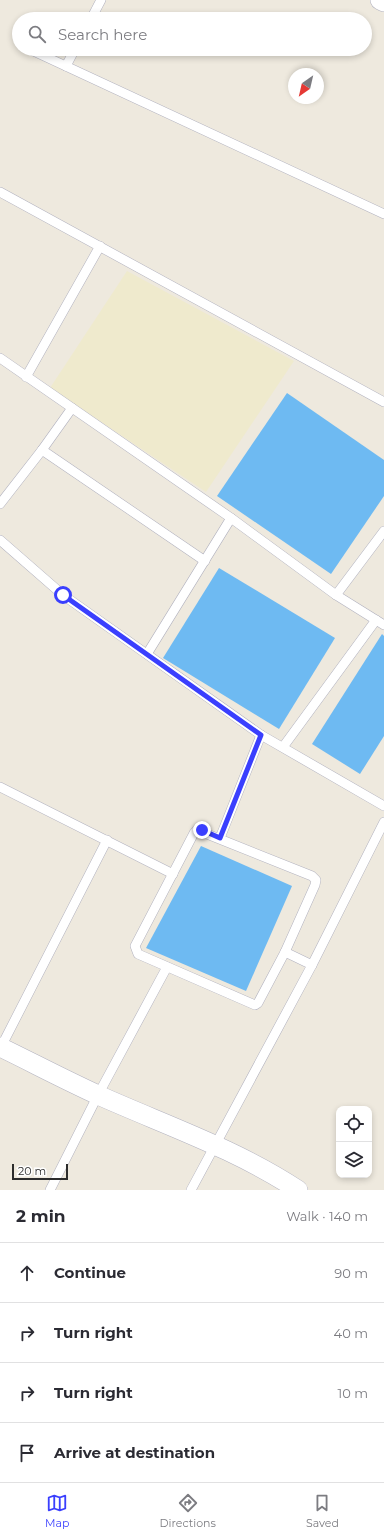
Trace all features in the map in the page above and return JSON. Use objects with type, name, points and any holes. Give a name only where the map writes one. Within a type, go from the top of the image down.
[{"type":"street","points":[[380,0],[384,2]]},
{"type":"street","points":[[0,1048],[98,1095],[216,1145],[287,1182],[298,1190]]},
{"type":"lane","points":[[95,12],[101,0]]},
{"type":"lane","points":[[44,56],[384,214]]},
{"type":"lane","points":[[66,66],[71,56]]},
{"type":"lane","points":[[0,192],[384,402]]},
{"type":"lane","points":[[26,377],[100,246]]},
{"type":"lane","points":[[0,358],[231,518],[336,595],[384,625]]},
{"type":"lane","points":[[0,504],[72,408]]},
{"type":"lane","points":[[42,450],[205,561]]},
{"type":"lane","points":[[147,654],[231,518]]},
{"type":"lane","points":[[336,595],[384,531]]},
{"type":"lane","points":[[0,540],[63,595],[261,735],[384,806]]},
{"type":"lane","points":[[283,747],[376,620]]},
{"type":"lane","points":[[220,838],[261,735]]},
{"type":"lane","points":[[0,787],[173,874]]},
{"type":"lane","points":[[191,1190],[312,965],[384,822]]},
{"type":"lane","points":[[197,830],[312,876],[316,880],[285,952],[256,1005],[138,954],[135,946],[173,874],[197,830]]},
{"type":"lane","points":[[0,1048],[107,840]]},
{"type":"lane","points":[[285,952],[312,965]]},
{"type":"lane","points":[[50,1190],[98,1095],[167,967]]},
{"type":"shaded area","points":[[127,271],[294,361],[206,492],[50,388]]},
{"type":"water","points":[[287,393],[384,460],[384,496],[331,574],[217,496]]},
{"type":"water","points":[[219,568],[335,638],[279,729],[163,658]]},
{"type":"water","points":[[382,634],[384,636],[384,736],[360,774],[312,744]]},
{"type":"water","points":[[201,846],[292,886],[246,991],[146,948]]},
{"type":"route","points":[[63,595],[261,735],[220,838],[202,830]]}]
